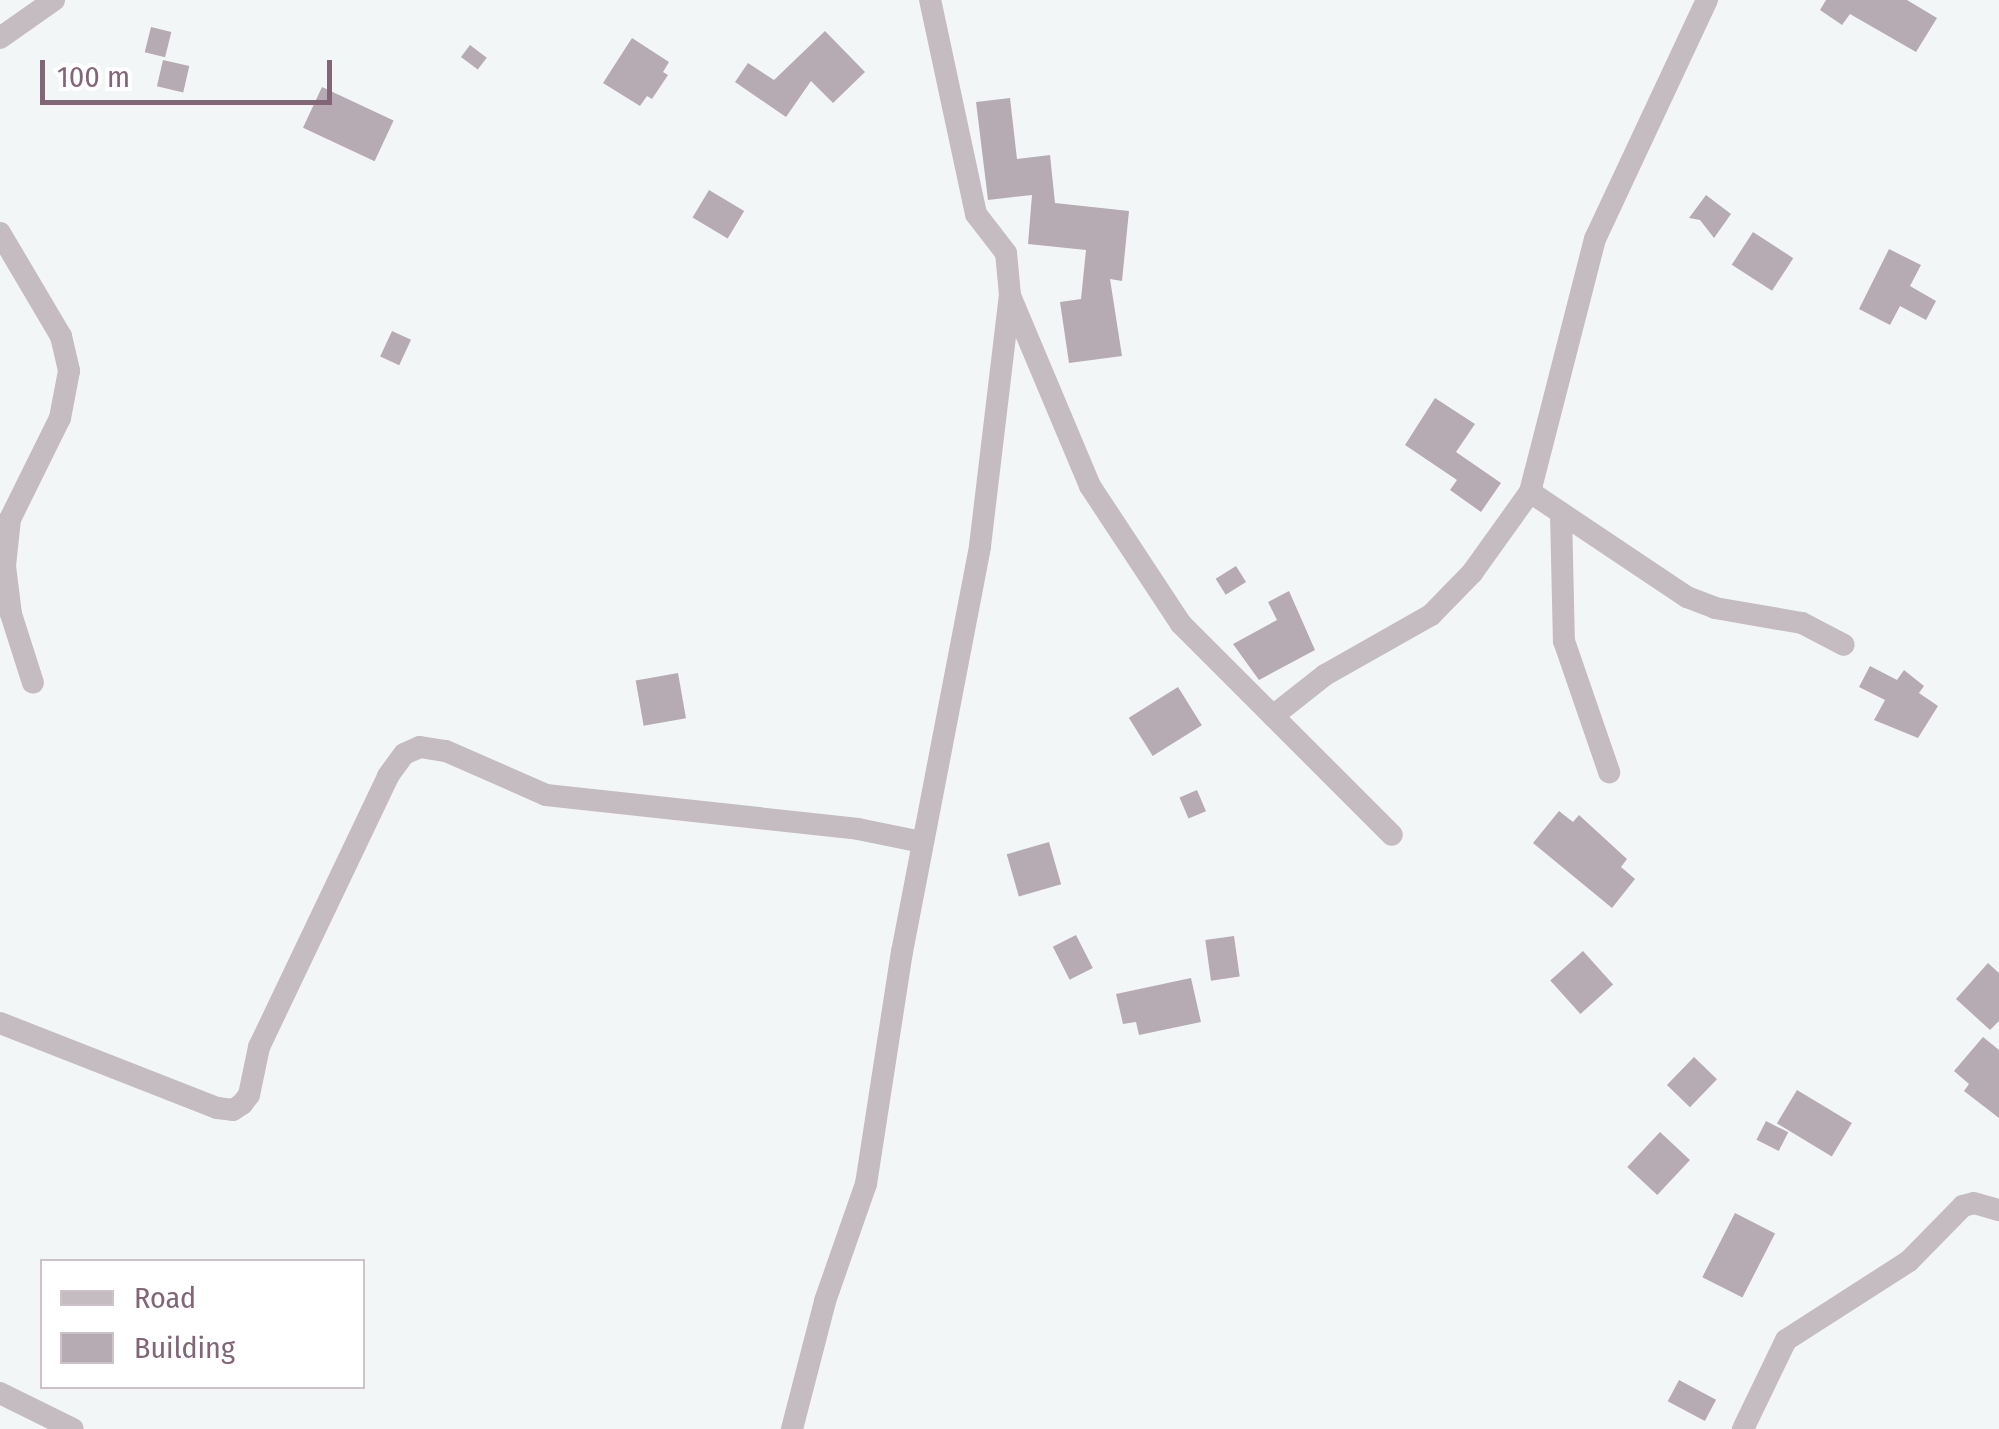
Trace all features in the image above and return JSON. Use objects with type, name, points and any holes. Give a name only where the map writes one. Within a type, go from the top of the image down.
[{"type":"street","points":[[0,38],[54,0]]},
{"type":"street","points":[[792,1429],[825,1301],[866,1184],[922,842],[980,546],[1010,295],[1006,254],[976,214],[930,0]]},
{"type":"street","points":[[1273,716],[1325,674],[1430,615],[1472,573],[1530,492],[1595,240],[1707,0]]},
{"type":"street","points":[[0,233],[60,336],[69,372],[60,418],[10,519],[5,566],[11,614],[33,683]]},
{"type":"street","points":[[1010,295],[1065,435],[1129,549],[1180,624],[1392,835]]},
{"type":"street","points":[[1530,492],[1687,597],[1715,608],[1802,622],[1844,645]]},
{"type":"street","points":[[1561,513],[1564,641],[1609,772]]},
{"type":"street","points":[[0,1023],[217,1108],[233,1110],[250,1095],[259,1047],[388,776],[404,754],[420,747],[446,751],[546,795],[858,829],[922,842]]},
{"type":"street","points":[[1743,1429],[1786,1340],[1909,1261],[1962,1206],[1974,1203],[1999,1210]]},
{"type":"street","points":[[0,1393],[73,1429]]},
{"type":"building","points":[[1826,0],[1907,0],[1937,18],[1916,52],[1850,14],[1842,25],[1820,10]]},
{"type":"building","points":[[151,27],[171,32],[165,57],[145,52]]},
{"type":"building","points":[[825,31],[865,72],[833,103],[811,81],[786,117],[735,82],[748,63],[774,80]]},
{"type":"building","points":[[632,38],[669,62],[663,72],[668,75],[652,99],[647,96],[640,106],[603,83]]},
{"type":"building","points":[[470,45],[487,58],[478,70],[461,57]]},
{"type":"building","points":[[163,60],[189,66],[183,92],[157,86]]},
{"type":"building","points":[[322,87],[394,120],[375,161],[303,128]]},
{"type":"building","points":[[1010,98],[1017,159],[1050,155],[1055,203],[1129,211],[1122,281],[1110,279],[1122,356],[1069,363],[1060,302],[1081,299],[1086,250],[1028,244],[1032,195],[988,200],[976,102]]},
{"type":"building","points":[[709,190],[744,211],[728,239],[693,217]]},
{"type":"building","points":[[1706,195],[1731,214],[1714,238],[1700,220],[1689,218]]},
{"type":"building","points":[[1753,232],[1793,258],[1772,291],[1732,265]]},
{"type":"building","points":[[1889,249],[1921,265],[1910,286],[1936,301],[1926,320],[1900,306],[1890,325],[1859,309]]},
{"type":"building","points":[[392,331],[411,340],[399,365],[380,356]]},
{"type":"building","points":[[1435,398],[1475,424],[1456,452],[1501,483],[1481,512],[1450,490],[1457,480],[1405,445]]},
{"type":"building","points":[[1236,566],[1246,582],[1226,595],[1216,579]]},
{"type":"building","points":[[1289,591],[1315,650],[1259,680],[1233,644],[1277,620],[1268,602]]},
{"type":"building","points":[[1870,666],[1897,680],[1904,670],[1924,686],[1919,693],[1938,706],[1918,738],[1874,720],[1885,700],[1859,687]]},
{"type":"building","points":[[678,673],[686,718],[644,726],[636,680]]},
{"type":"building","points":[[1178,687],[1202,725],[1153,756],[1129,718]]},
{"type":"building","points":[[1197,790],[1206,811],[1188,819],[1180,797]]},
{"type":"building","points":[[1559,811],[1573,822],[1579,815],[1627,859],[1621,867],[1635,879],[1612,908],[1533,843]]},
{"type":"building","points":[[1049,842],[1061,884],[1019,896],[1007,854]]},
{"type":"building","points":[[1076,935],[1093,968],[1070,980],[1053,947]]},
{"type":"building","points":[[1234,936],[1240,977],[1211,981],[1205,940]]},
{"type":"building","points":[[1583,951],[1613,984],[1580,1014],[1550,980]]},
{"type":"building","points":[[1988,963],[1999,973],[1999,1021],[1990,1030],[1956,999]]},
{"type":"building","points":[[1191,978],[1201,1022],[1139,1035],[1136,1022],[1123,1024],[1116,994]]},
{"type":"building","points":[[1983,1037],[1999,1050],[1999,1118],[1964,1091],[1969,1084],[1954,1071]]},
{"type":"building","points":[[1694,1057],[1717,1079],[1690,1107],[1667,1085]]},
{"type":"building","points":[[1797,1090],[1852,1123],[1832,1156],[1777,1123]]},
{"type":"building","points":[[1766,1121],[1788,1132],[1779,1151],[1756,1140]]},
{"type":"building","points":[[1660,1132],[1690,1160],[1657,1195],[1627,1167]]},
{"type":"building","points":[[1735,1213],[1775,1233],[1742,1298],[1702,1277]]},
{"type":"building","points":[[1679,1380],[1716,1400],[1705,1421],[1668,1401]]}]
